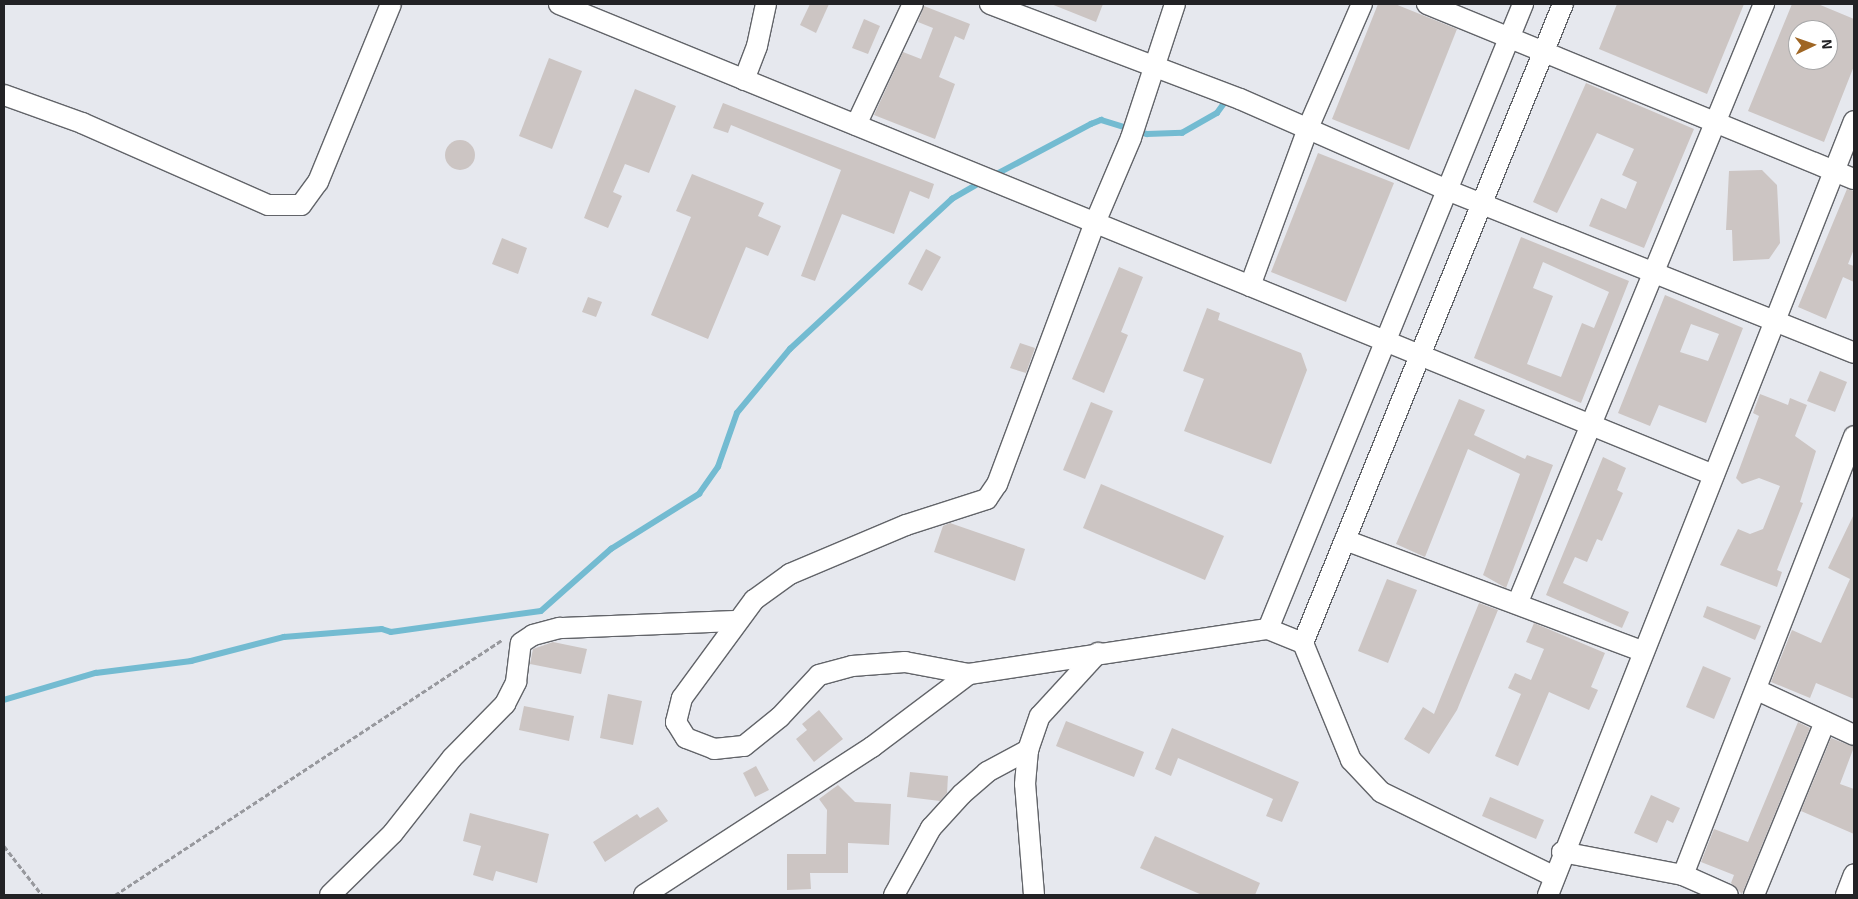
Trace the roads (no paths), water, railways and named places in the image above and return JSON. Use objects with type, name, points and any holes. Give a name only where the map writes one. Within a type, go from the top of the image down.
[{"type":"street","points":[[4,95],[82,123],[268,205],[301,205],[318,182],[391,4]]},
{"type":"street","points":[[559,4],[856,125],[1094,225],[1250,286],[1714,475]]},
{"type":"street","points":[[744,80],[758,46],[766,4]]},
{"type":"street","points":[[856,125],[913,4]]},
{"type":"street","points":[[990,4],[1231,95],[1447,190],[1854,353]]},
{"type":"street","points":[[1174,4],[1156,66],[1131,138],[1094,225],[996,484],[986,499],[906,525],[790,574],[754,600],[737,621],[682,698],[676,722],[686,738],[714,749],[744,746],[780,717],[819,675],[852,666],[906,662],[969,674],[1098,653],[1268,629],[1303,643]]},
{"type":"street","points":[[1250,286],[1308,128],[1362,4]]},
{"type":"street","points":[[1427,4],[1716,118],[1854,179]]},
{"type":"street","points":[[1268,629],[1523,4]]},
{"type":"street","points":[[1553,876],[1381,792],[1351,760],[1303,643],[1563,4]]},
{"type":"street","points":[[1518,602],[1764,4]]},
{"type":"street","points":[[1548,895],[1562,852],[1854,121]]},
{"type":"street","points":[[1683,875],[1757,690],[1854,436]]},
{"type":"street","points":[[1345,540],[1518,602],[1642,651]]},
{"type":"street","points":[[330,895],[393,833],[452,758],[505,704],[516,682],[521,644],[533,635],[560,628],[737,621]]},
{"type":"street","points":[[1034,895],[1025,784],[1028,750],[1040,716],[1098,653]]},
{"type":"street","points":[[644,895],[872,747],[969,674]]},
{"type":"street","points":[[1757,690],[1854,734]]},
{"type":"street","points":[[1754,895],[1825,722]]},
{"type":"street","points":[[894,895],[931,828],[962,794],[987,772],[1028,750]]},
{"type":"street","points":[[1562,852],[1683,875],[1728,895]]},
{"type":"street","points":[[1846,895],[1854,874]]},
{"type":"waterway","points":[[995,175],[1101,120],[1147,134],[1182,133],[1217,113],[1227,99]]},
{"type":"waterway","points":[[4,700],[96,673],[191,661],[284,637],[382,629],[391,632],[541,611],[611,549],[699,494],[718,467],[737,413],[790,349],[952,199],[982,182]]}]
